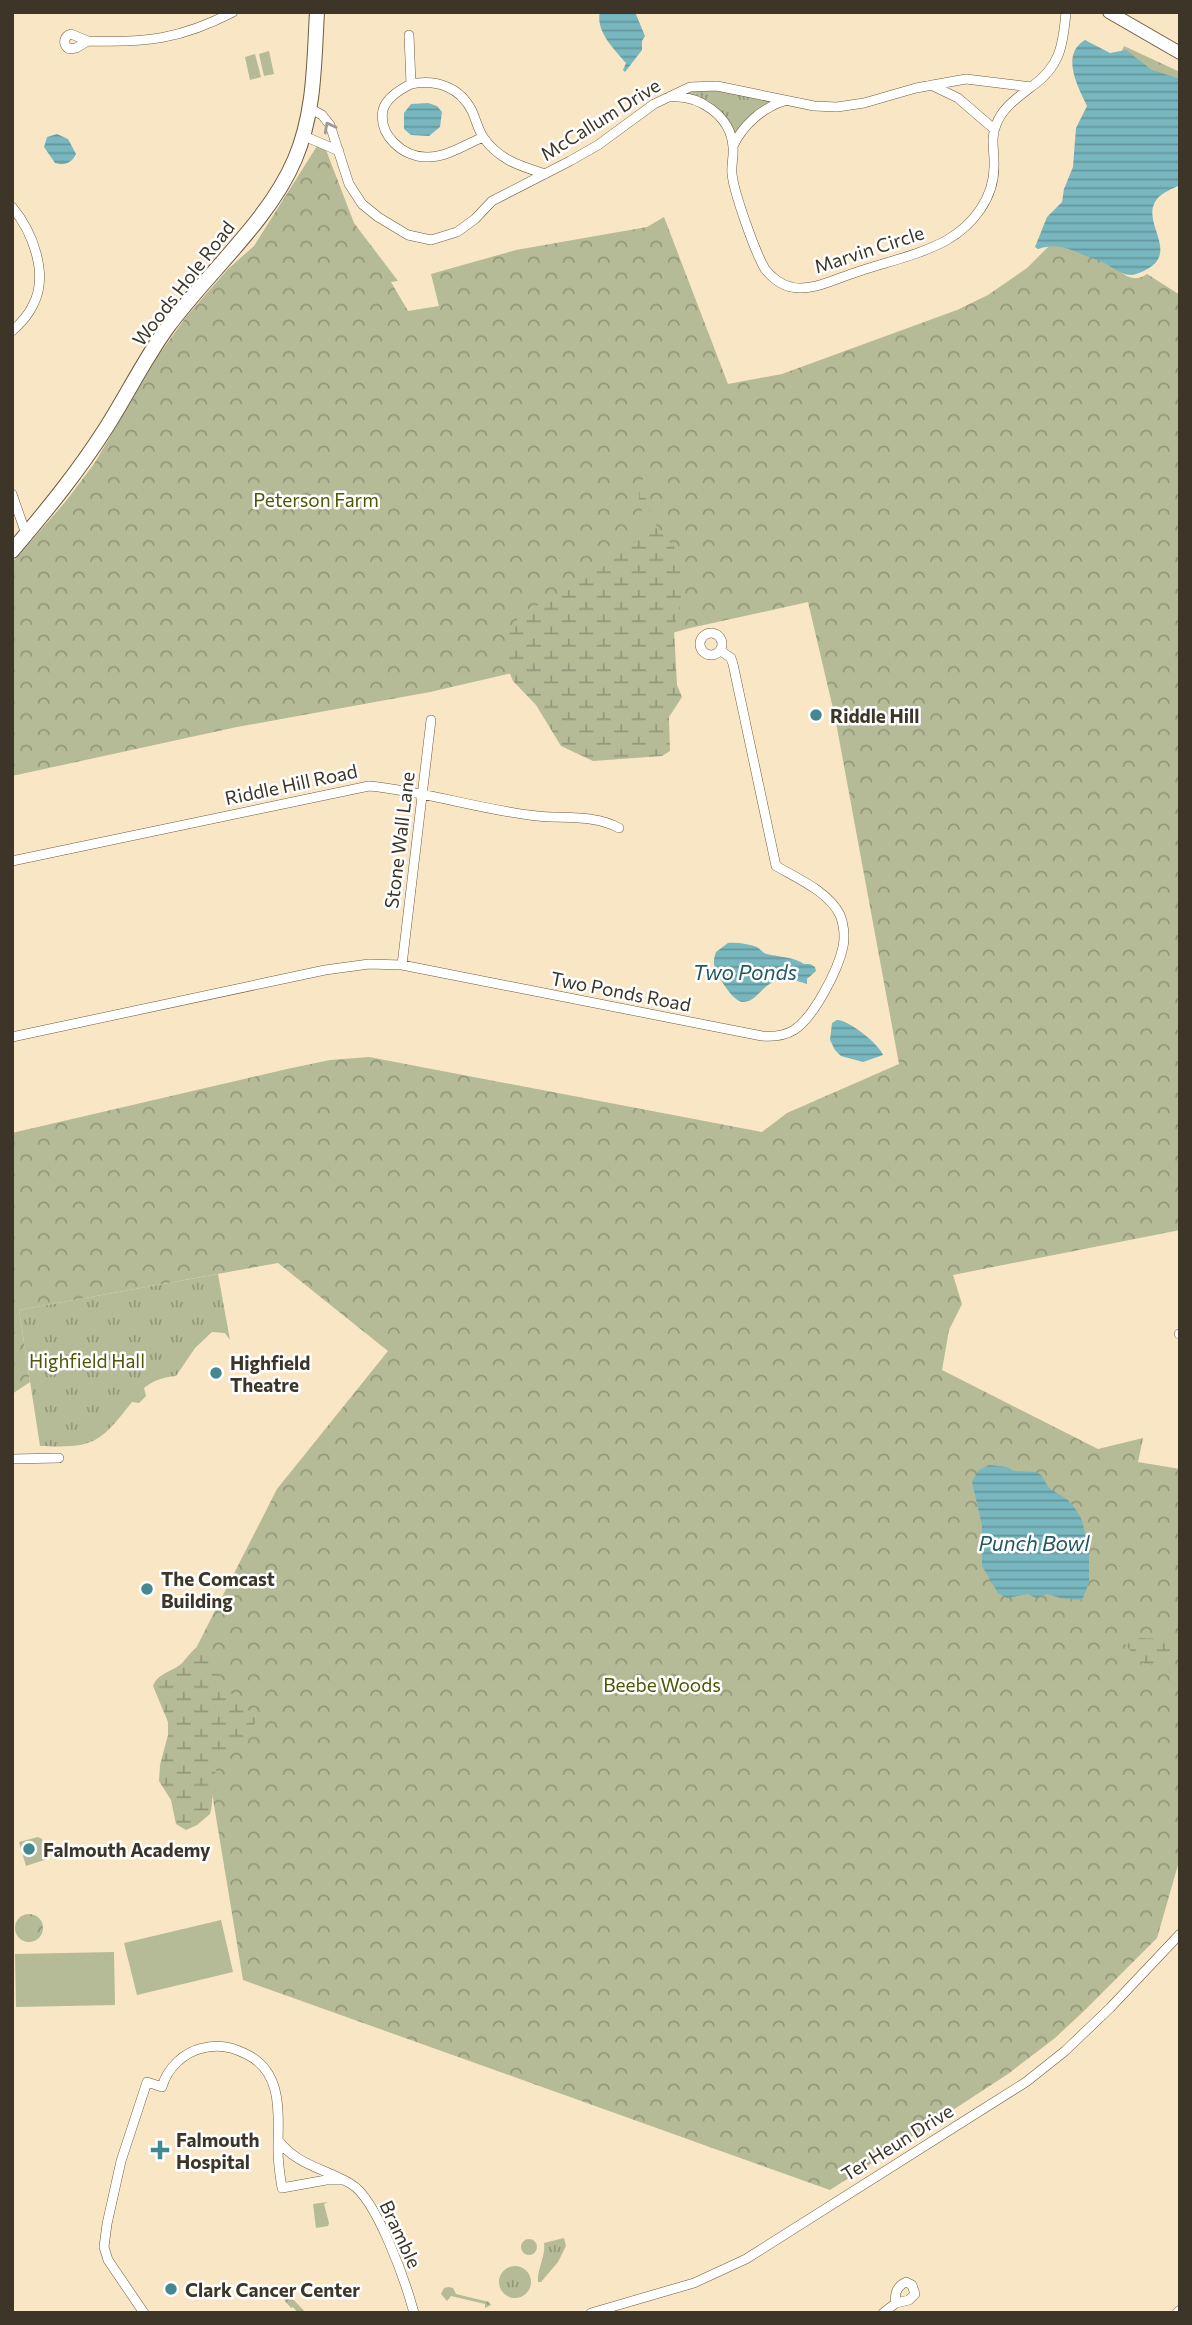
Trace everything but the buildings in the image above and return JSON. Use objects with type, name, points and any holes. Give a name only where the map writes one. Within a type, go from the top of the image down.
[{"type":"highway","name":"Woods Hole Road","points":[[12,551],[88,455],[167,328],[274,198],[289,172],[304,136],[311,109],[317,12]]},
{"type":"main road","points":[[1109,12],[1180,53]]},
{"type":"street","points":[[88,41],[152,40],[192,31],[233,12]]},
{"type":"street","points":[[931,85],[958,98],[994,129],[1007,106],[1045,77],[1056,63],[1066,12]]},
{"type":"street","points":[[409,35],[411,84]]},
{"type":"street","name":"McCallum Drive","points":[[311,109],[326,119],[340,151],[349,184],[362,204],[398,229],[424,240],[436,240],[457,232],[475,219],[492,201],[598,145],[664,98],[681,90],[705,85],[729,87],[785,101],[826,107],[848,106],[966,79],[1031,87]]},
{"type":"street","points":[[483,137],[435,157],[414,155],[393,143],[386,131],[383,110],[389,100],[411,84],[439,84],[454,90],[464,100],[483,137],[498,155],[545,174]]},
{"type":"street","name":"Marvin Circle","points":[[664,98],[688,98],[709,106],[722,121],[733,146],[732,174],[735,188],[758,255],[766,271],[775,280],[793,288],[810,287],[931,247],[954,235],[975,216],[987,200],[995,168],[994,129]]},
{"type":"street","points":[[733,146],[740,133],[756,117],[771,106],[785,101]]},
{"type":"street","points":[[304,136],[340,151]]},
{"type":"street","points":[[12,207],[33,245],[39,269],[38,289],[33,305],[12,331]]},
{"type":"street","points":[[12,494],[26,534]]},
{"type":"street","name":"Two Ponds Road","points":[[12,1037],[369,964],[402,965],[762,1036],[785,1034],[803,1022],[820,999],[838,963],[844,944],[844,927],[839,913],[828,899],[776,866],[733,664],[731,658],[721,651]]},
{"type":"street","name":"Stone Wall Lane","points":[[402,965],[431,720]]},
{"type":"street","name":"Riddle Hill Road","points":[[12,861],[369,786],[397,789],[531,816],[599,820],[619,828]]},
{"type":"street","points":[[12,1459],[59,1458]]},
{"type":"street","name":"Ter Heun Drive","points":[[591,2313],[694,2283],[746,2259],[992,2104],[1026,2082],[1065,2051],[1180,1934]]},
{"type":"street","points":[[144,2313],[106,2257],[105,2237],[121,2161],[146,2082],[162,2087],[167,2074],[176,2063],[200,2048],[223,2046],[245,2053],[263,2066],[274,2082],[282,2188],[326,2180],[343,2180]]},
{"type":"street","name":"Bramble","points":[[278,2140],[302,2162],[343,2180],[360,2192],[374,2213],[399,2268],[414,2313]]},
{"type":"street","points":[[883,2313],[896,2303]]},
{"type":"green space","points":[[1124,46],[1180,72],[1180,104],[1113,71]]},
{"type":"green space","points":[[269,51],[274,74],[264,76],[259,54]]},
{"type":"green space","points":[[255,54],[261,77],[250,80],[245,57]]},
{"type":"green space","points":[[705,88],[768,99],[769,104],[738,132],[733,133],[724,119],[683,93]]},
{"type":"green space","name":"Beebe Woods","points":[[317,146],[326,150],[354,223],[398,281],[391,282],[408,311],[439,306],[431,274],[516,250],[647,227],[664,217],[728,384],[782,374],[957,310],[988,295],[1027,268],[1053,242],[1102,259],[1129,277],[1147,274],[1180,295],[1180,1230],[953,1275],[962,1304],[949,1330],[942,1370],[1098,1449],[1143,1438],[1138,1462],[1180,1469],[1180,1858],[1157,1938],[1085,2010],[1055,2038],[1008,2074],[830,2190],[243,1980],[190,1660],[277,1489],[388,1351],[278,1263],[19,1310],[30,1382],[12,1394],[12,1133],[287,1069],[330,1060],[369,1057],[762,1132],[787,1113],[899,1064],[835,717],[808,602],[430,692],[237,727],[12,776],[12,563],[94,464],[158,356],[186,317],[228,269],[254,246]]},
{"type":"green space","points":[[653,466],[647,484],[649,510],[659,531],[674,547],[680,564],[681,598],[674,629],[677,685],[682,697],[669,717],[670,751],[662,756],[593,761],[561,746],[536,705],[513,681],[505,662],[508,636],[519,616],[569,590],[616,558],[639,538],[647,527],[639,488]]},
{"type":"green space","name":"Highfield Hall","points":[[218,1274],[230,1340],[225,1333],[212,1332],[195,1348],[176,1376],[159,1379],[144,1388],[146,1396],[139,1403],[132,1402],[111,1427],[94,1441],[73,1446],[40,1446],[19,1310]]},
{"type":"green space","points":[[1120,1630],[1136,1637],[1164,1639],[1171,1645],[1170,1650],[1159,1663],[1146,1665],[1117,1635]]},
{"type":"green space","points":[[204,1642],[211,1646],[216,1669],[225,1689],[238,1696],[256,1720],[249,1733],[218,1766],[210,1814],[186,1830],[176,1824],[171,1800],[159,1781],[168,1722],[153,1686],[155,1681],[179,1665]]},
{"type":"green space","points":[[38,1837],[42,1839],[47,1859],[26,1866],[19,1842]]},
{"type":"green space","points":[[29,1914],[39,1918],[43,1928],[39,1938],[29,1942],[19,1938],[15,1928],[19,1918]]},
{"type":"green space","points":[[221,1920],[233,1972],[137,1995],[124,1943]]},
{"type":"green space","points":[[114,1952],[115,2005],[16,2007],[15,1954]]},
{"type":"green space","points":[[328,2202],[324,2204],[328,2226],[316,2228],[313,2204]]},
{"type":"green space","points":[[564,2238],[566,2246],[558,2262],[541,2282],[538,2282],[544,2243]]},
{"type":"green space","points":[[526,2239],[532,2239],[537,2247],[535,2253],[526,2255],[521,2250],[521,2244]]},
{"type":"green space","points":[[515,2266],[526,2271],[531,2282],[526,2293],[515,2298],[504,2293],[499,2282],[504,2271]]},
{"type":"green space","points":[[291,2286],[294,2293],[292,2298],[306,2313],[298,2313],[279,2294]]},
{"type":"green space","points":[[444,2288],[453,2288],[456,2294],[489,2302],[491,2305],[485,2308],[485,2304],[451,2296],[447,2301],[441,2294]]},
{"type":"water","points":[[600,12],[635,12],[645,36],[642,50],[625,72],[623,70],[626,63],[600,26]]},
{"type":"water","points":[[1085,40],[1110,53],[1126,50],[1152,70],[1180,79],[1180,185],[1157,199],[1153,218],[1160,248],[1159,257],[1152,266],[1134,275],[1064,248],[1035,247],[1047,217],[1062,202],[1073,167],[1076,128],[1087,106],[1076,81],[1072,62],[1078,46]]},
{"type":"water","points":[[428,103],[437,106],[442,112],[440,127],[429,136],[411,135],[404,129],[404,113],[411,104]]},
{"type":"water","points":[[57,134],[68,139],[76,154],[67,163],[55,163],[44,147],[47,137]]},
{"type":"water","name":"Two Ponds","points":[[728,943],[757,947],[767,954],[810,964],[816,971],[807,979],[807,984],[792,980],[772,982],[749,1001],[738,1001],[726,988],[714,966],[716,952]]},
{"type":"water","name":"Two Ponds","points":[[837,1020],[863,1033],[883,1055],[863,1062],[841,1056],[830,1040],[832,1023]]},
{"type":"water","name":"Punch Bowl","points":[[989,1465],[1007,1467],[1014,1471],[1036,1472],[1049,1488],[1068,1500],[1076,1510],[1082,1520],[1089,1552],[1089,1583],[1082,1600],[1047,1594],[1036,1598],[1028,1594],[1007,1598],[998,1593],[982,1566],[982,1525],[972,1482],[979,1470]]},
{"type":"place","name":"Riddle Hill","points":[[816,715]]},
{"type":"place","name":"Highfield Theatre","points":[[216,1373]]},
{"type":"place","name":"The Comcast Building","points":[[147,1589]]},
{"type":"place","name":"Falmouth Academy","points":[[29,1849]]},
{"type":"place","name":"Falmouth Hospital","points":[[160,2150]]},
{"type":"place","name":"Clark Cancer Center","points":[[171,2289]]},
{"type":"park label","name":"Peterson Farm","points":[[316,499]]}]
